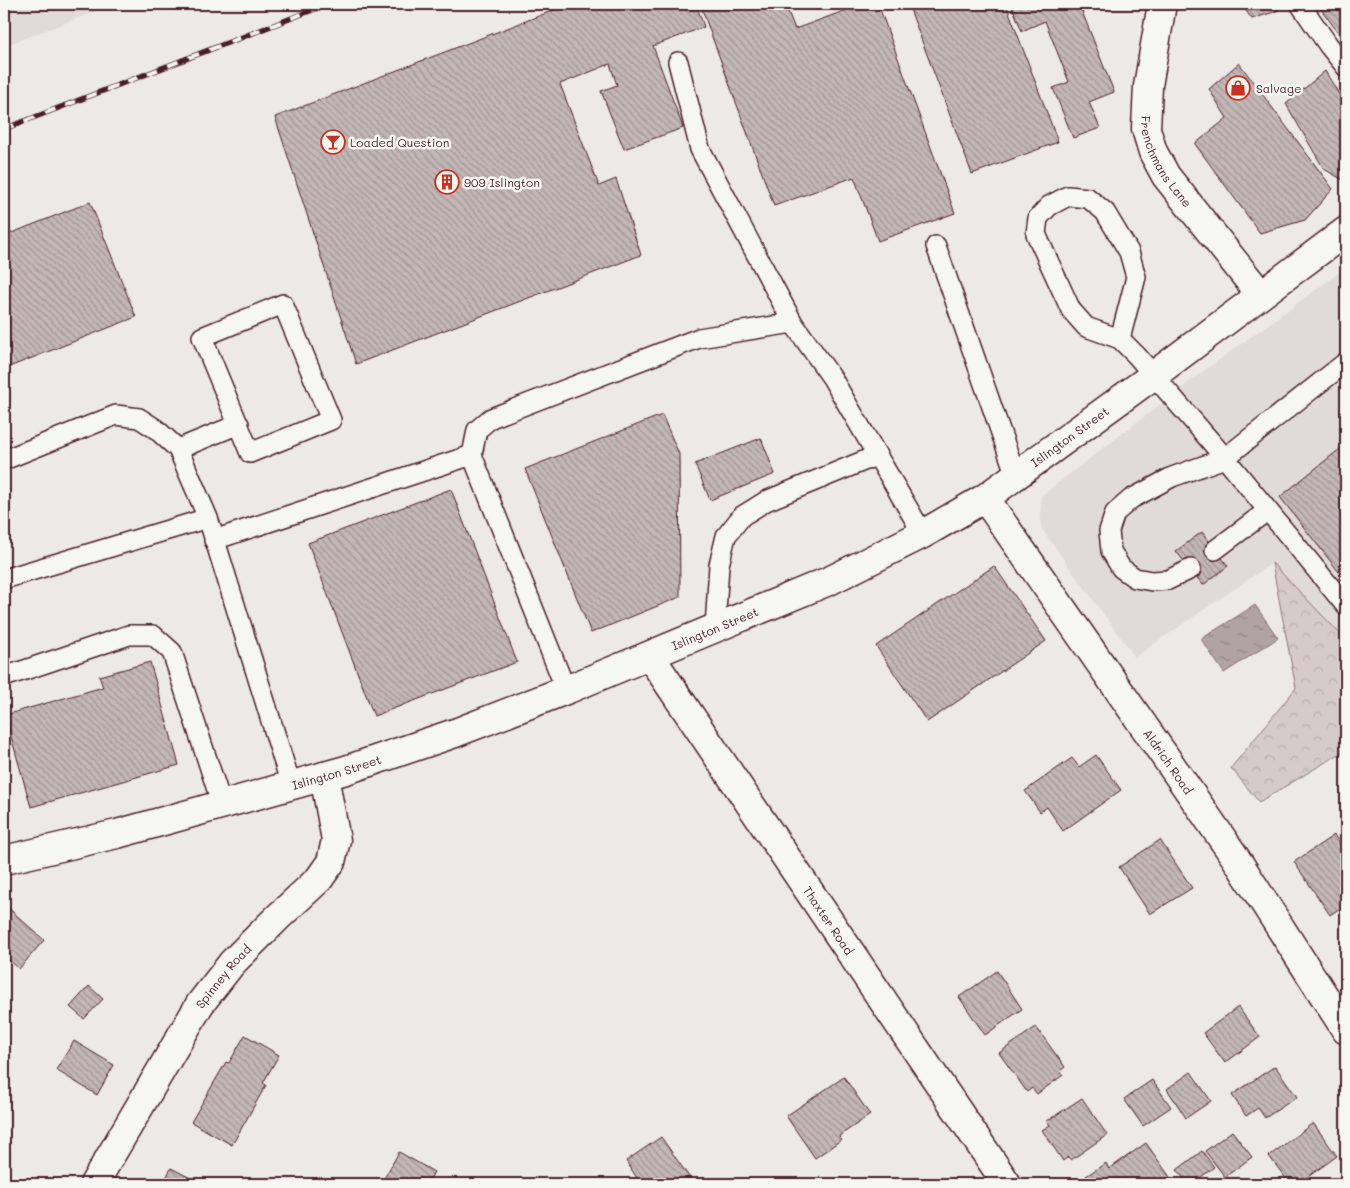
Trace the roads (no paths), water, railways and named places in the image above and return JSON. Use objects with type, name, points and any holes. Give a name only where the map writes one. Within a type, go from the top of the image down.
[{"type":"street","name":"Frenchmans Lane","points":[[1162,4],[1148,86],[1146,129],[1152,152],[1166,176],[1260,294]]},
{"type":"street","name":"Islington Street","points":[[4,860],[117,834],[222,805],[324,776],[455,733],[650,656],[831,580],[923,534],[985,498],[1154,375],[1346,231]]},
{"type":"street","name":"Aldrich Road","points":[[985,498],[1235,857],[1346,1030]]},
{"type":"street","name":"Thaxter Road","points":[[650,656],[1007,1184]]},
{"type":"street","name":"Spinney Road","points":[[94,1184],[200,1004],[232,964],[319,879],[332,862],[336,840],[324,776]]},
{"type":"lane","points":[[1300,4],[1346,67]]},
{"type":"lane","points":[[678,62],[700,149],[792,323],[832,378],[923,534]]},
{"type":"lane","points":[[1120,339],[1136,277],[1128,252],[1105,212],[1088,198],[1068,196],[1048,206],[1038,218],[1036,234],[1071,310],[1086,327],[1120,339],[1154,375],[1225,458],[1346,606]]},
{"type":"lane","points":[[936,246],[1016,476]]},
{"type":"lane","points":[[284,304],[331,420],[250,453],[238,424],[202,337],[284,304]]},
{"type":"lane","points":[[566,690],[472,455],[476,430],[491,418],[699,338],[792,323]]},
{"type":"lane","points":[[1191,569],[1168,580],[1152,581],[1135,578],[1122,568],[1111,551],[1109,531],[1115,512],[1130,499],[1172,477],[1225,458],[1346,362]]},
{"type":"lane","points":[[4,460],[116,415],[139,418],[156,429],[178,449],[208,518],[291,785]]},
{"type":"lane","points":[[178,449],[238,424]]},
{"type":"lane","points":[[214,540],[472,455]]},
{"type":"lane","points":[[716,628],[719,565],[726,536],[742,516],[766,501],[878,455]]},
{"type":"lane","points":[[1216,550],[1267,511]]},
{"type":"lane","points":[[4,579],[208,518]]},
{"type":"lane","points":[[4,677],[129,635],[153,635],[172,652],[222,805]]},
{"type":"water","points":[[1255,605],[1278,638],[1224,673],[1201,639]]},
{"type":"railway","points":[[4,129],[328,4]]},
{"type":"place","name":"Salvage","points":[[1238,88]]},
{"type":"place","name":"Loaded Question","points":[[333,142]]},
{"type":"place","name":"909 Islington","points":[[447,182]]}]
